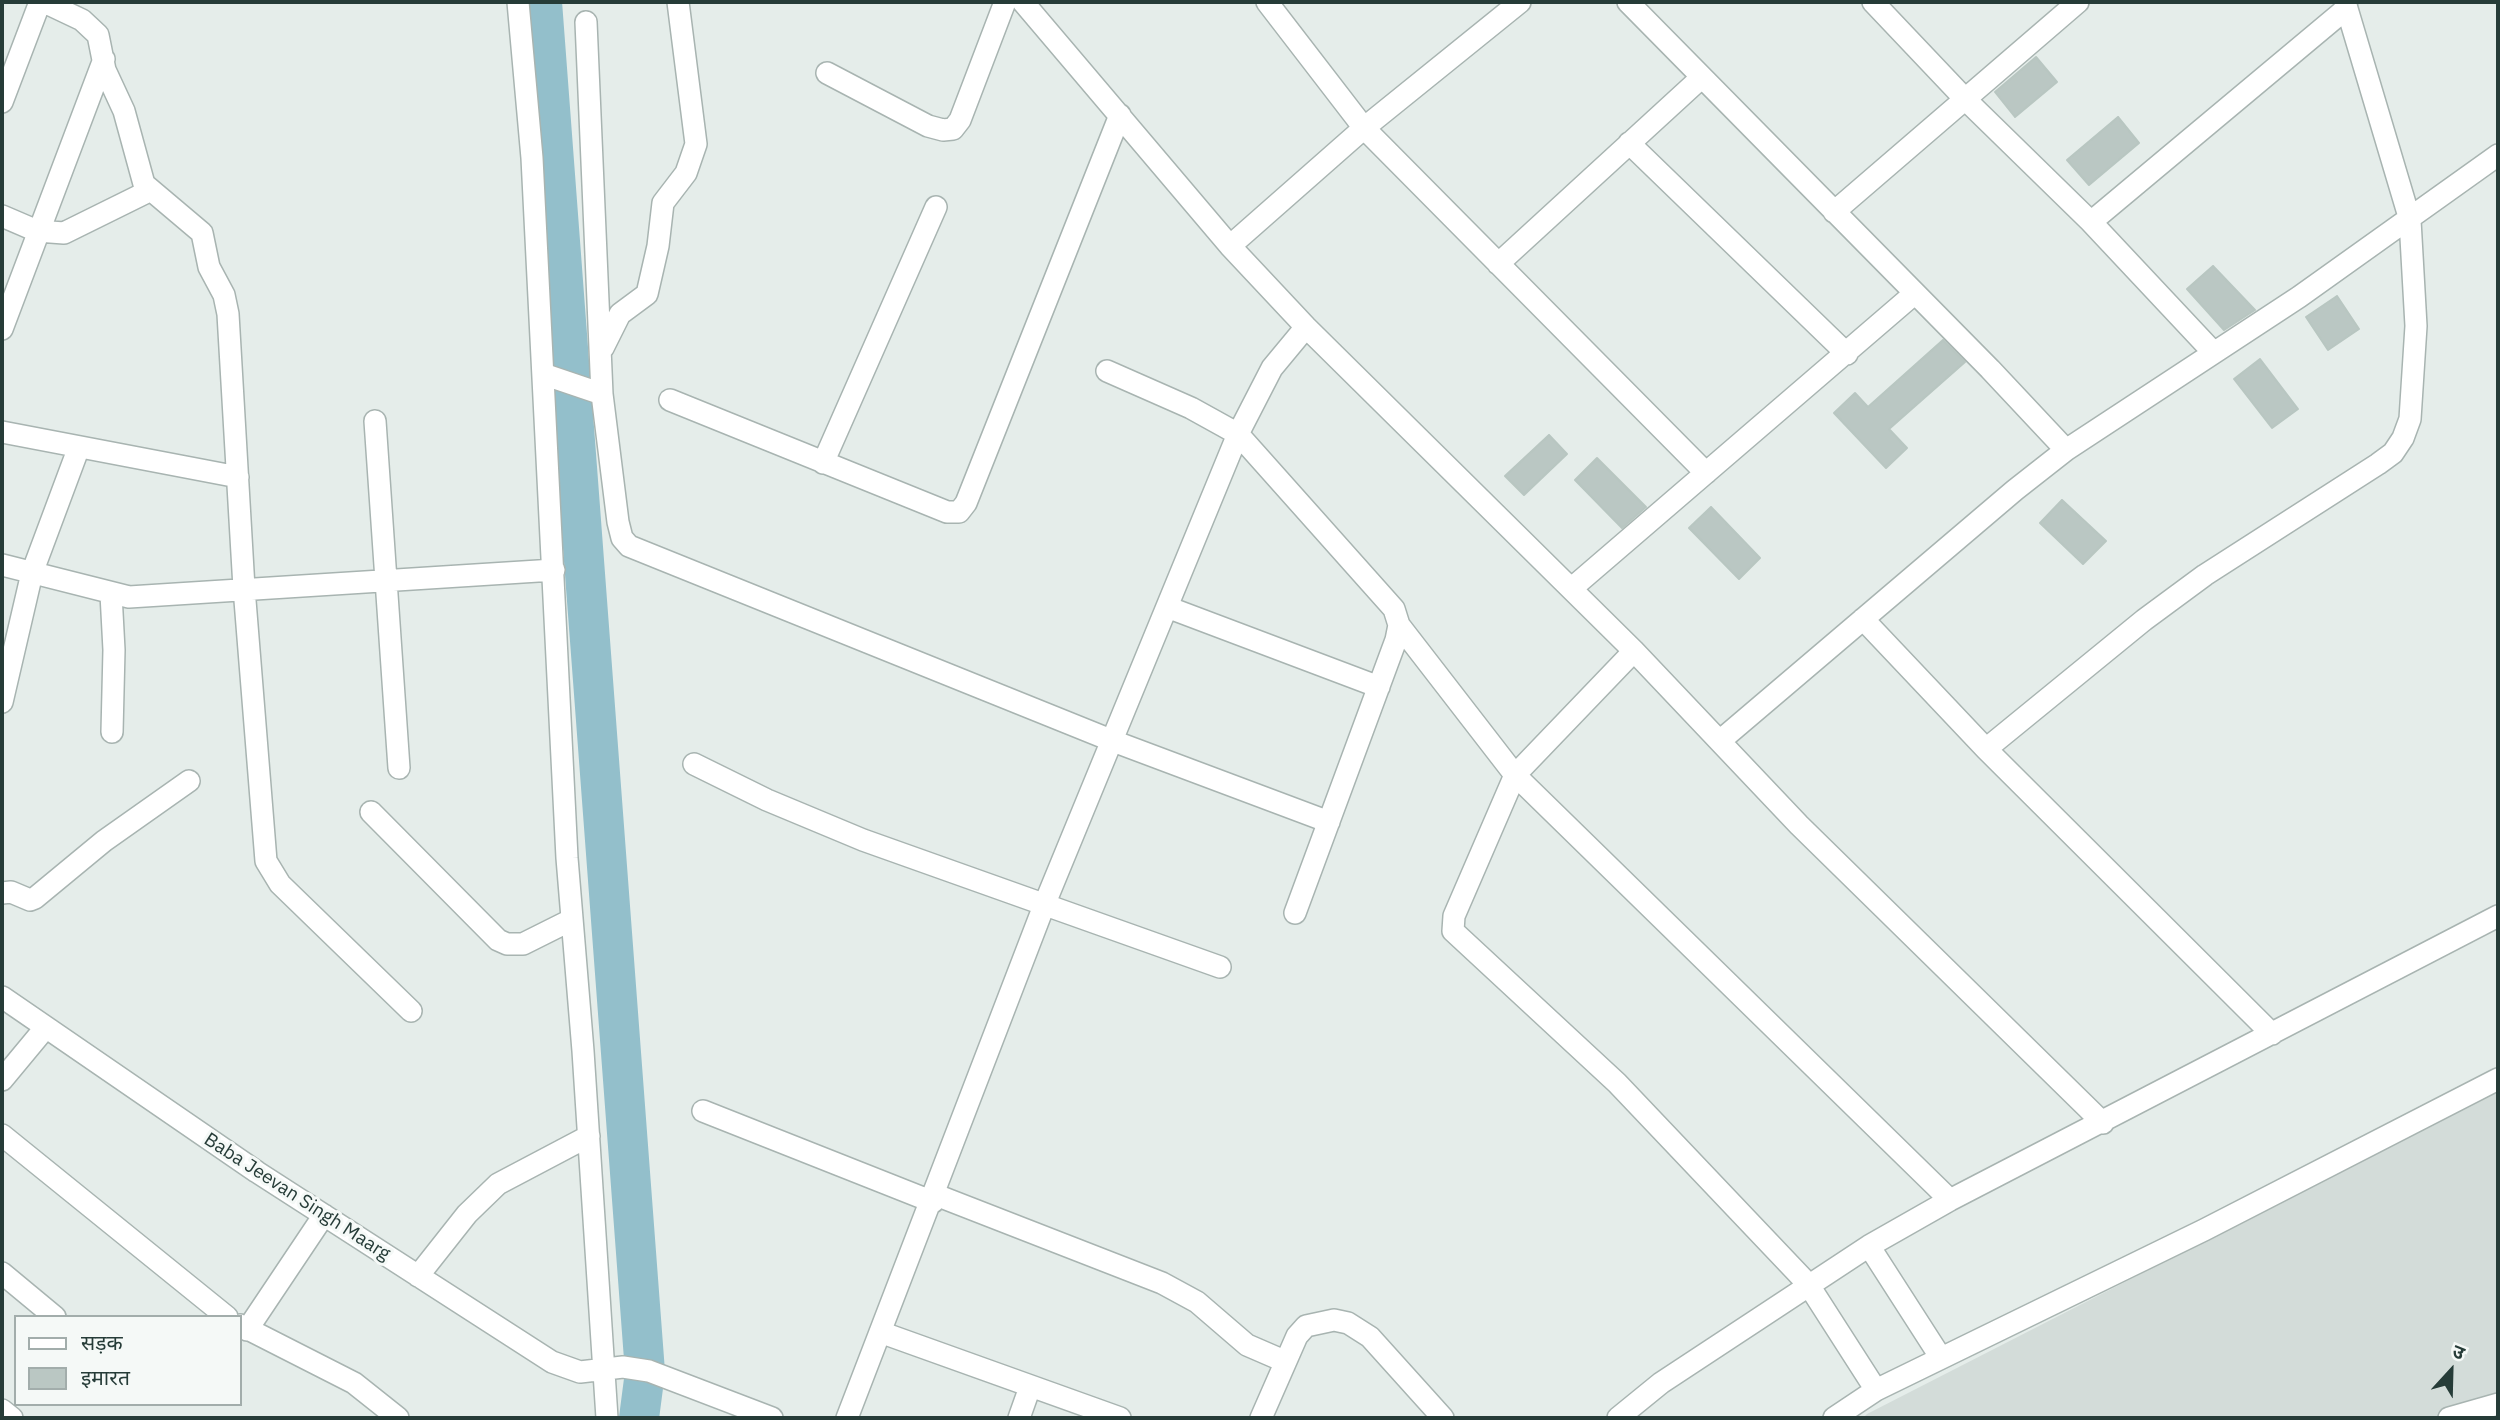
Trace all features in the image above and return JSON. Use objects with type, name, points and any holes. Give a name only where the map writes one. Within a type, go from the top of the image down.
[{"type":"street","points":[[2,102],[10,55],[42,2],[91,26],[102,45],[108,79],[124,111],[140,175],[149,191],[202,233],[209,267],[224,295],[228,314],[244,588],[264,850],[271,873],[411,1011]]},
{"type":"street","points":[[518,2],[550,377],[554,570],[572,920],[601,1294],[613,1369],[607,1418]]},
{"type":"street","points":[[601,354],[621,314],[647,294],[658,246],[663,203],[686,173],[696,144],[678,2]]},
{"type":"street","points":[[827,73],[928,126],[943,130],[953,129],[960,120],[1005,2]]},
{"type":"street","points":[[1023,2],[1230,246],[1306,327],[1572,588],[1721,740],[1799,825],[2103,1123]]},
{"type":"street","points":[[1267,2],[1364,128],[1706,473]]},
{"type":"street","points":[[1230,246],[1364,128],[1520,2]]},
{"type":"street","points":[[1628,2],[2066,450]]},
{"type":"street","points":[[1873,2],[1965,99],[2091,222],[2213,352]]},
{"type":"street","points":[[1834,212],[2078,2]]},
{"type":"street","points":[[1986,749],[2144,620],[2206,575],[2393,453],[2403,438],[2410,419],[2415,280],[2410,220],[2346,5],[2091,222]]},
{"type":"street","points":[[586,22],[601,354],[597,393],[618,522],[622,538],[629,546],[1113,741],[1329,822]]},
{"type":"street","points":[[2,329],[104,59]]},
{"type":"street","points":[[1498,264],[1702,77]]},
{"type":"street","points":[[670,400],[947,512],[958,512],[966,503],[1120,115]]},
{"type":"street","points":[[1629,144],[1847,354]]},
{"type":"street","points":[[1721,740],[2066,450],[2410,220],[2498,155]]},
{"type":"street","points":[[2,216],[37,231],[64,233],[149,191]]},
{"type":"street","points":[[823,463],[936,207]]},
{"type":"street","points":[[1572,588],[1914,294]]},
{"type":"street","points":[[847,1418],[934,1198],[1045,903],[1238,434],[1272,368],[1306,327]]},
{"type":"street","points":[[1107,371],[1191,408],[1238,434],[1394,609],[1399,625],[1515,775],[1950,1200]]},
{"type":"street","points":[[550,377],[597,393]]},
{"type":"street","points":[[375,421],[399,768]]},
{"type":"street","points":[[2,432],[238,477]]},
{"type":"street","points":[[2,702],[32,573],[79,447]]},
{"type":"street","points":[[2,565],[111,594],[147,597],[244,588],[554,570]]},
{"type":"street","points":[[111,594],[114,650],[112,732]]},
{"type":"street","points":[[1167,607],[1379,687]]},
{"type":"street","points":[[1863,619],[1986,749],[2272,1034]]},
{"type":"street","points":[[1295,913],[1379,687],[1399,625]]},
{"type":"street","points":[[1634,651],[1515,775],[1454,916],[1456,936],[1617,1083],[1808,1284],[1876,1390]]},
{"type":"street","points":[[694,764],[767,800],[863,840],[1220,967]]},
{"type":"street","points":[[2,893],[11,891],[30,900],[35,898],[104,841],[189,781]]},
{"type":"street","points":[[370,812],[498,940],[523,944],[572,920]]},
{"type":"street","points":[[1618,1418],[1661,1383],[1869,1246],[1950,1200],[2498,916]]},
{"type":"street","name":"Baba Jeevan Singh Maarg","points":[[2,997],[324,1215],[561,1367],[580,1372],[613,1369],[649,1371],[772,1418]]},
{"type":"street","points":[[2,1080],[46,1027]]},
{"type":"street","points":[[1844,1415],[1876,1390],[2204,1230],[2498,1079]]},
{"type":"street","points":[[703,1111],[1163,1283],[1196,1302],[1247,1345],[1284,1361]]},
{"type":"street","points":[[2,1135],[225,1315]]},
{"type":"street","points":[[418,1276],[467,1214],[498,1184],[589,1136]]},
{"type":"street","points":[[324,1215],[243,1327],[344,1377],[398,1418]]},
{"type":"street","points":[[1869,1246],[1941,1358]]},
{"type":"street","points":[[2,1273],[53,1315]]},
{"type":"street","points":[[1261,1418],[1297,1336],[1306,1326],[1334,1320],[1348,1323],[1384,1351],[1443,1418]]},
{"type":"street","points":[[880,1332],[1120,1418]]},
{"type":"street","points":[[1019,1418],[1031,1387]]},
{"type":"street","points":[[2449,1418],[2498,1404]]},
{"type":"street","points":[[2,1410],[12,1418]]},
{"type":"shaded area","points":[[2498,1091],[2498,1418],[1863,1418],[1867,1414]]},
{"type":"building","points":[[2036,57],[2057,82],[2015,117],[1995,92]]},
{"type":"building","points":[[2118,117],[2139,143],[2089,185],[2067,160]]},
{"type":"building","points":[[2213,266],[2255,310],[2224,330],[2187,289]]},
{"type":"building","points":[[2337,296],[2359,329],[2328,350],[2306,317]]},
{"type":"building","points":[[1943,340],[1965,362],[1889,429],[1907,448],[1886,468],[1834,413],[1855,393],[1868,407]]},
{"type":"building","points":[[2260,359],[2298,409],[2272,428],[2234,379]]},
{"type":"building","points":[[1549,435],[1567,454],[1524,495],[1505,476]]},
{"type":"building","points":[[1597,458],[1646,507],[1622,528],[1575,480]]},
{"type":"building","points":[[2062,500],[2106,541],[2083,564],[2040,523]]},
{"type":"building","points":[[1711,507],[1760,558],[1739,579],[1689,528]]},
{"type":"waterway","points":[[542,2],[645,1372],[639,1418]]}]
